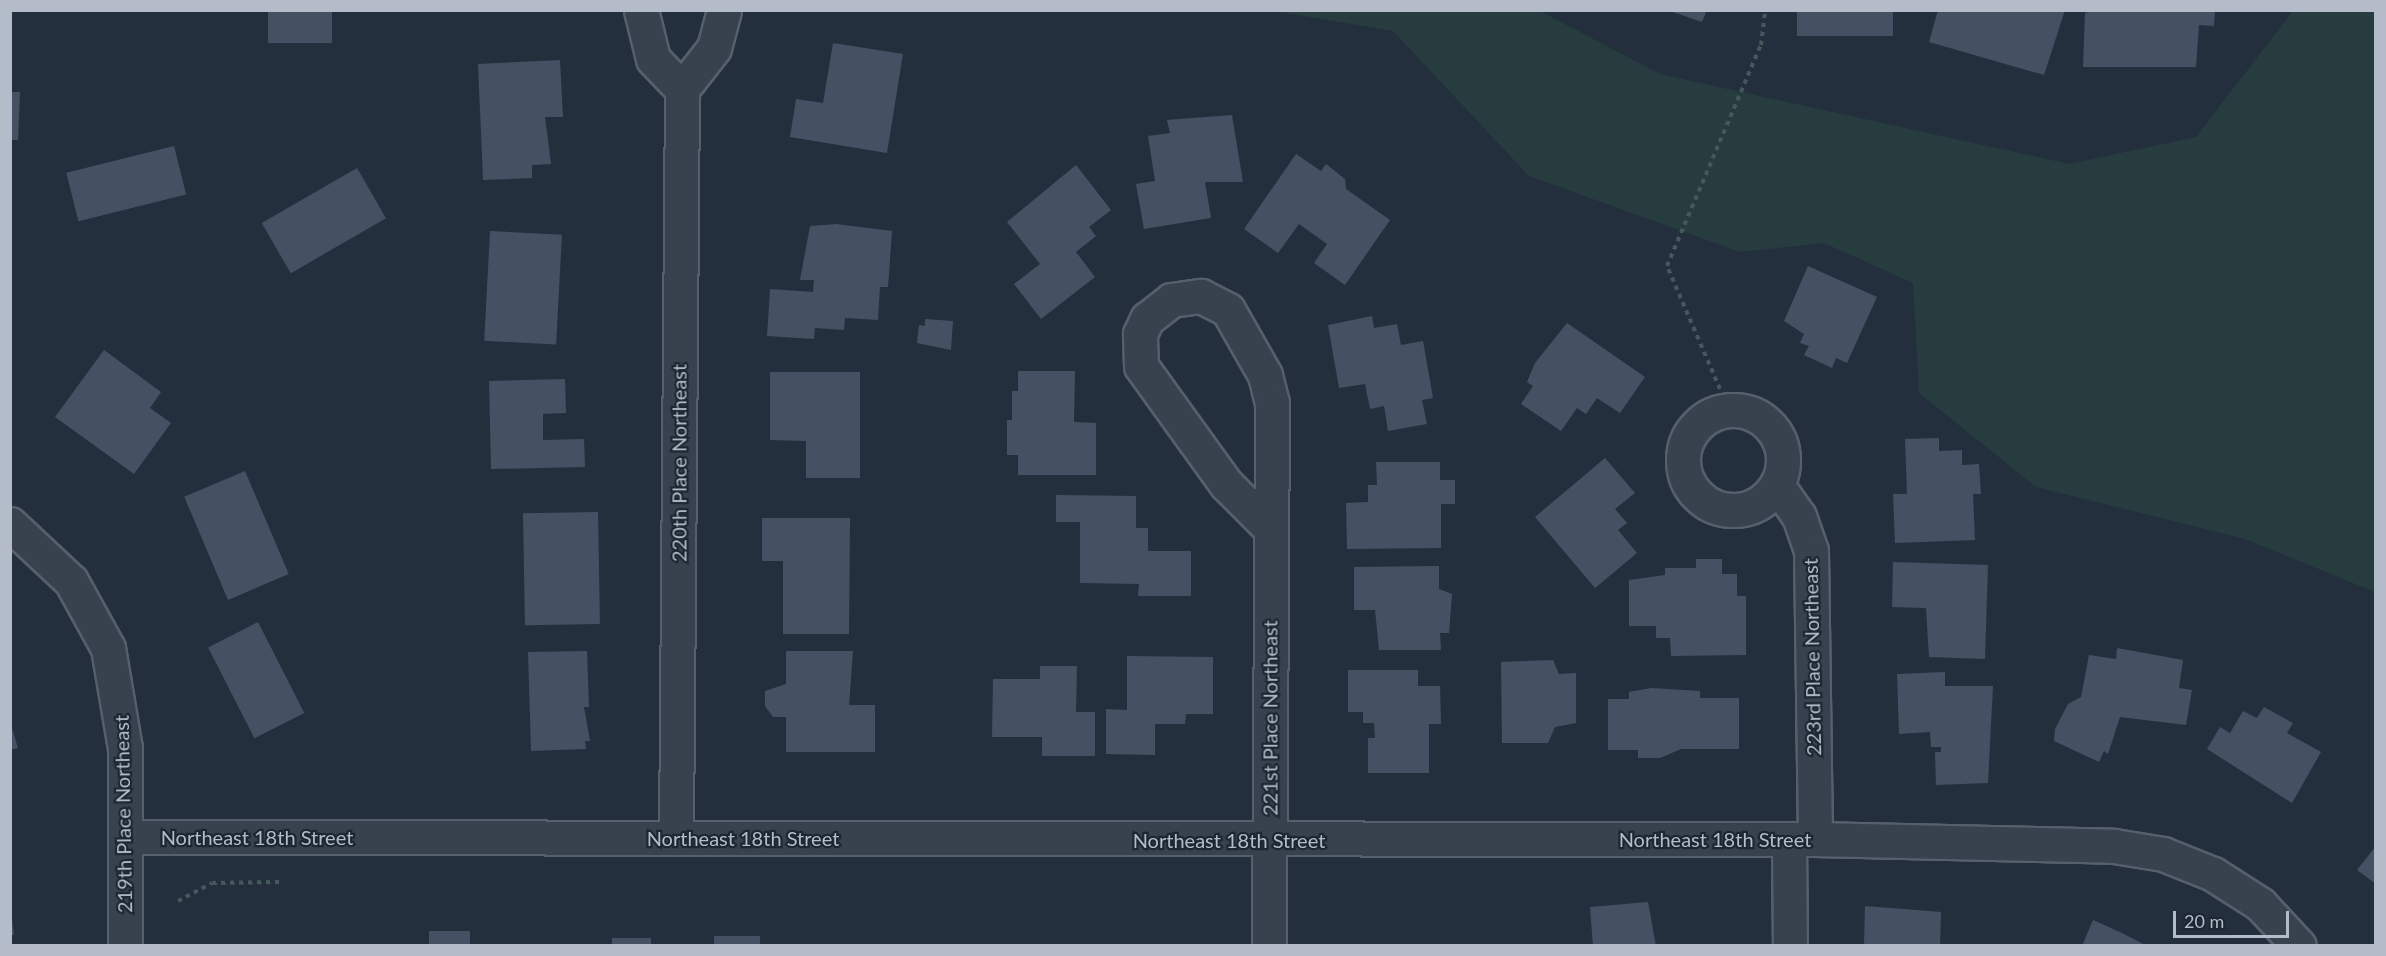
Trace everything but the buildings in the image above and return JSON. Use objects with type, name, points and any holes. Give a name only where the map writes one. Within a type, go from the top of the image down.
[{"type":"street","points":[[641,10],[653,59],[682,89],[714,48],[724,10]]},
{"type":"street","name":"220th Place Northeast","points":[[676,837],[682,89]]},
{"type":"street","name":"221st Place Northeast","points":[[1268,526],[1226,483],[1141,366],[1140,334],[1157,307],[1170,300],[1201,296],[1228,310],[1265,375],[1275,432],[1268,526],[1269,945]]},
{"type":"street","name":"223rd Place Northeast","points":[[1777,485],[1798,516],[1811,551],[1802,839],[1790,945]]},
{"type":"street","name":"219th Place Northeast","points":[[10,524],[49,558],[89,607],[108,648],[120,698],[128,837],[125,945]]},
{"type":"street","name":"Northeast 18th Street","points":[[128,837],[676,837],[1270,841],[1802,839],[2114,846],[2163,854],[2213,874],[2260,904],[2299,945]]},
{"type":"path","points":[[1720,389],[1667,266],[1761,45],[1765,10]]},
{"type":"path","points":[[178,901],[212,883],[279,882]]},
{"type":"green space","points":[[1273,11],[1540,11],[1660,74],[2069,164],[2196,137],[2292,12],[2375,11],[2375,592],[2245,539],[2036,487],[1919,393],[1913,283],[1824,243],[1740,252],[1529,176],[1393,31]]}]
